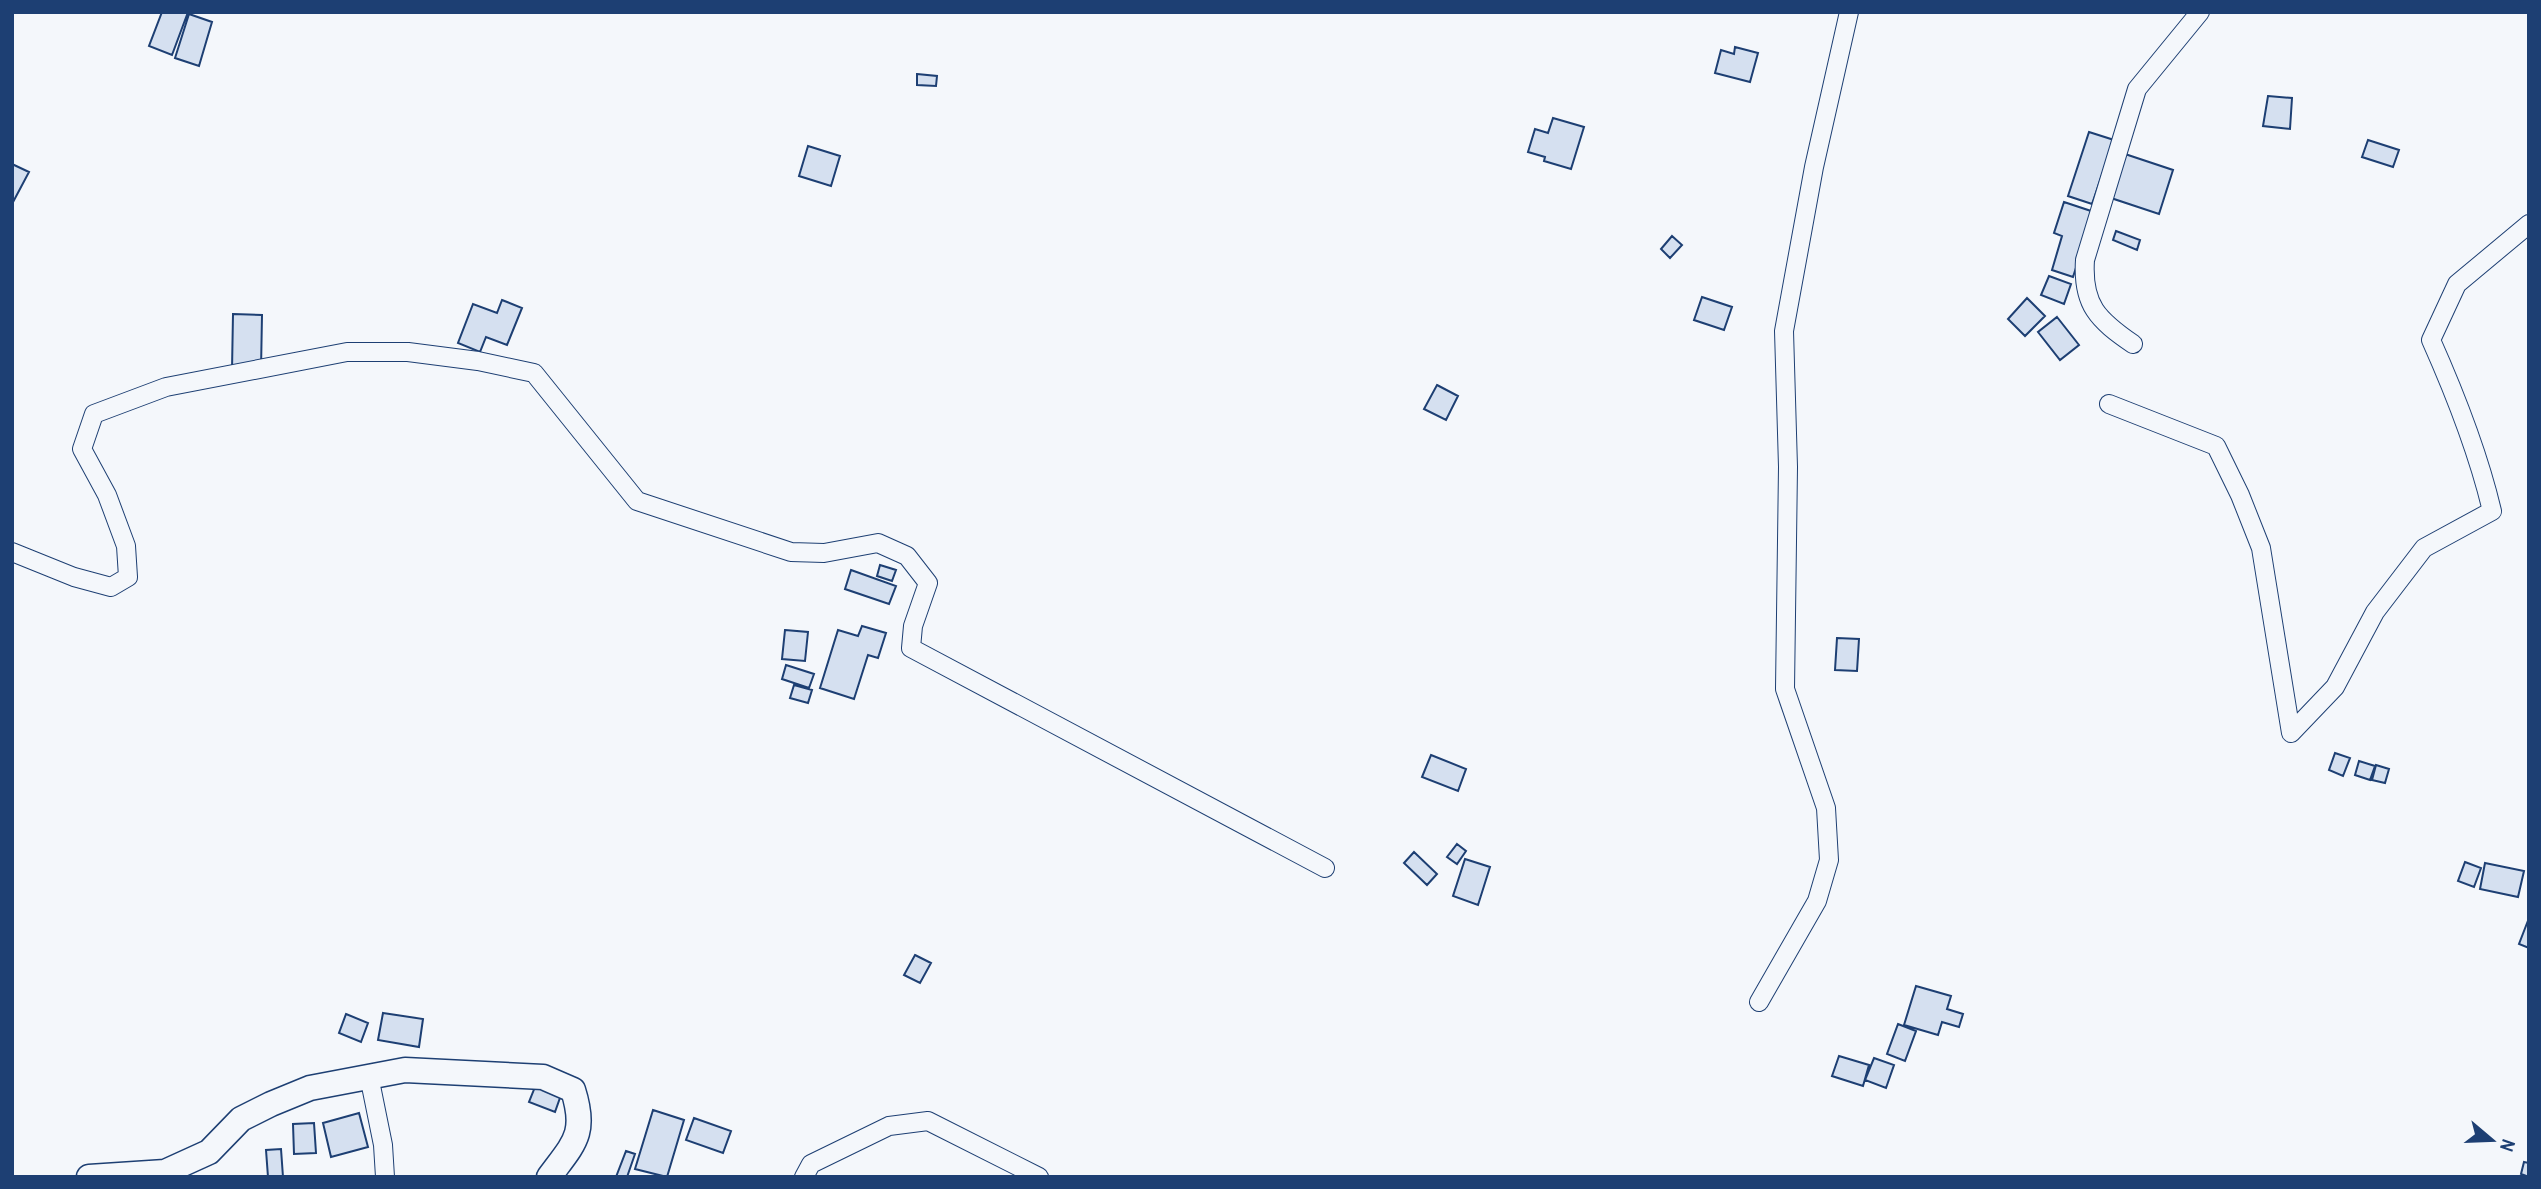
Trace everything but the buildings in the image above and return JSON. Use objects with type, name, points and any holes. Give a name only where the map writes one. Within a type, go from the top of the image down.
[{"type":"main road","points":[[89,1177],[165,1172],[209,1152],[241,1119],[271,1104],[310,1088],[405,1070],[543,1077],[573,1090],[580,1112],[576,1141],[549,1177]]},
{"type":"street","points":[[1759,1002],[1817,901],[1829,860],[1826,808],[1784,689],[1788,467],[1784,331],[1814,167],[1849,12]]},
{"type":"street","points":[[2133,344],[2106,326],[2091,304],[2084,279],[2085,260],[2137,89],[2200,12]]},
{"type":"street","points":[[2109,404],[2216,446],[2240,495],[2261,548],[2291,733],[2334,687],[2375,612],[2424,548],[2492,511],[2483,470],[2431,340],[2456,284],[2529,224]]},
{"type":"street","points":[[12,552],[74,577],[111,587],[128,577],[126,546],[107,495],[82,449],[94,414],[166,387],[346,352],[408,352],[478,361],[534,373],[637,501],[791,552],[824,553],[878,543],[907,556],[928,583],[913,626],[911,648],[1325,868]]},
{"type":"street","points":[[369,1076],[383,1145],[385,1177]]},
{"type":"street","points":[[804,1177],[811,1164],[889,1126],[928,1121],[1039,1177]]}]
